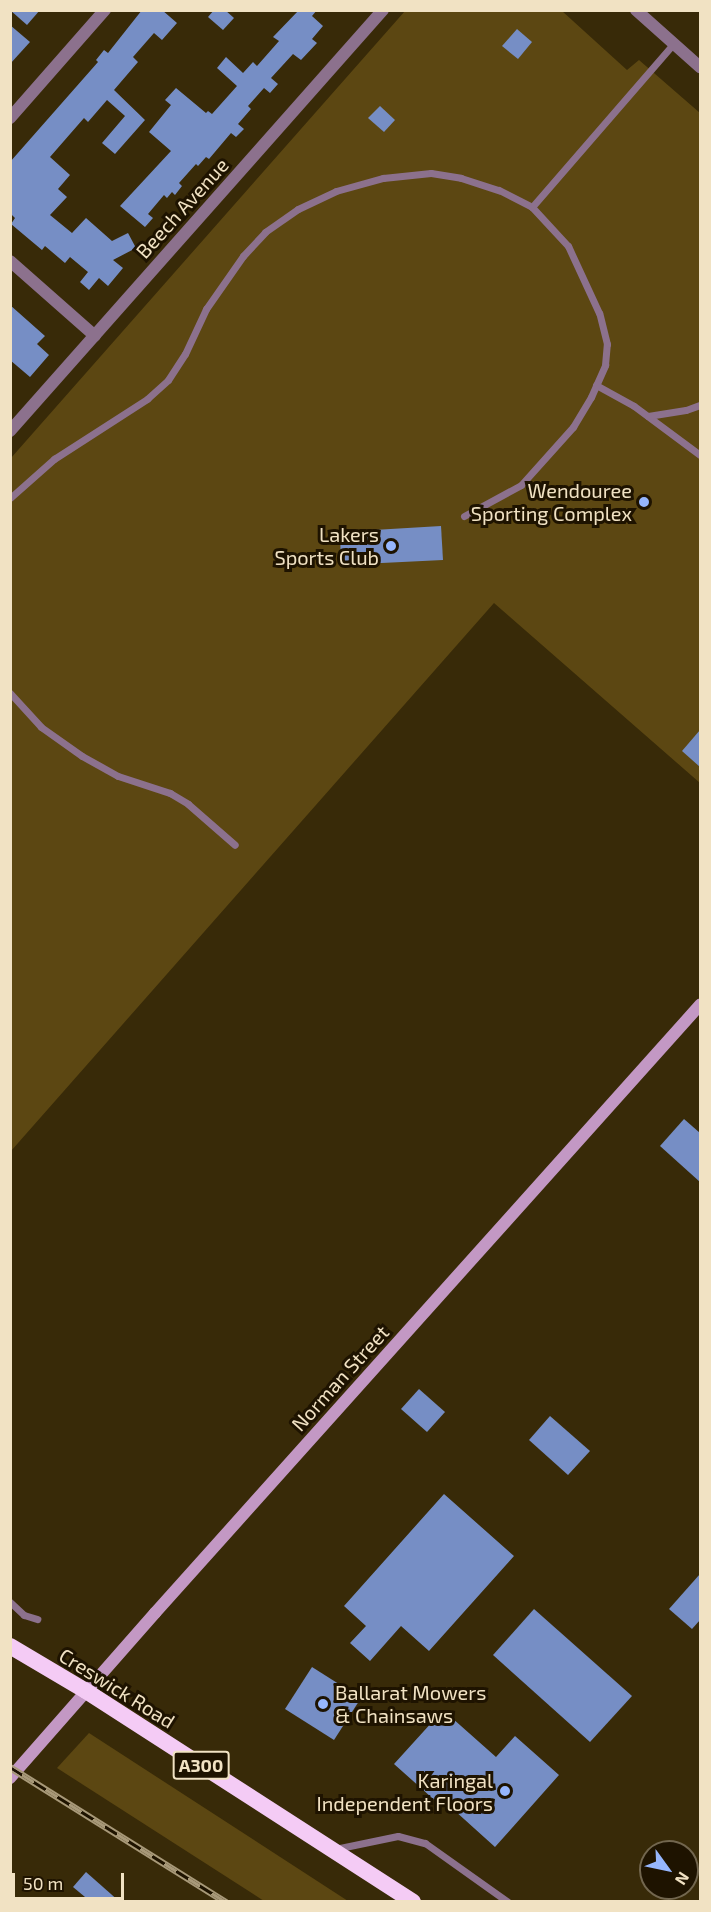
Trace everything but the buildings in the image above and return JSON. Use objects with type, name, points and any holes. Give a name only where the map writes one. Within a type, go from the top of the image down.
[{"type":"highway","name":"Creswick Road","points":[[10,1646],[86,1691],[413,1902]]},
{"type":"main road","name":"Norman Street","points":[[10,1778],[700,1005]]},
{"type":"street","points":[[10,118],[105,10]]},
{"type":"street","name":"Beech Avenue","points":[[10,431],[383,10]]},
{"type":"street","points":[[636,10],[700,65]]},
{"type":"street","points":[[10,261],[95,336]]},
{"type":"lane","points":[[532,207],[674,44]]},
{"type":"lane","points":[[10,498],[54,459],[147,399],[168,380],[185,354],[206,309],[243,256],[265,232],[298,209],[336,191],[383,178],[431,173],[461,178],[499,190],[532,207],[568,246],[599,313],[607,344],[605,365],[573,427],[521,484],[464,516]]},
{"type":"lane","points":[[596,385],[648,416],[700,455]]},
{"type":"lane","points":[[648,416],[686,410],[700,405]]},
{"type":"lane","points":[[10,693],[41,727],[82,756],[118,776],[170,793],[188,804],[235,845]]},
{"type":"lane","points":[[10,1602],[24,1615],[37,1619]]},
{"type":"lane","points":[[333,1850],[398,1836],[424,1843],[508,1902]]},
{"type":"shaded area","points":[[405,11],[562,11],[627,70],[639,60],[700,113],[700,783],[494,603],[11,1151],[11,458]]},
{"type":"shaded area","points":[[89,1733],[348,1901],[264,1901],[57,1768]]},
{"type":"railway","points":[[10,1767],[226,1902]]},
{"type":"place","name":"Wendouree Sporting Complex","points":[[644,502]]},
{"type":"place","name":"Lakers Sports Club","points":[[391,546]]},
{"type":"place","name":"Ballarat Mowers & Chainsaws","points":[[323,1704]]},
{"type":"place","name":"Karingal Independent Floors","points":[[505,1791]]}]
